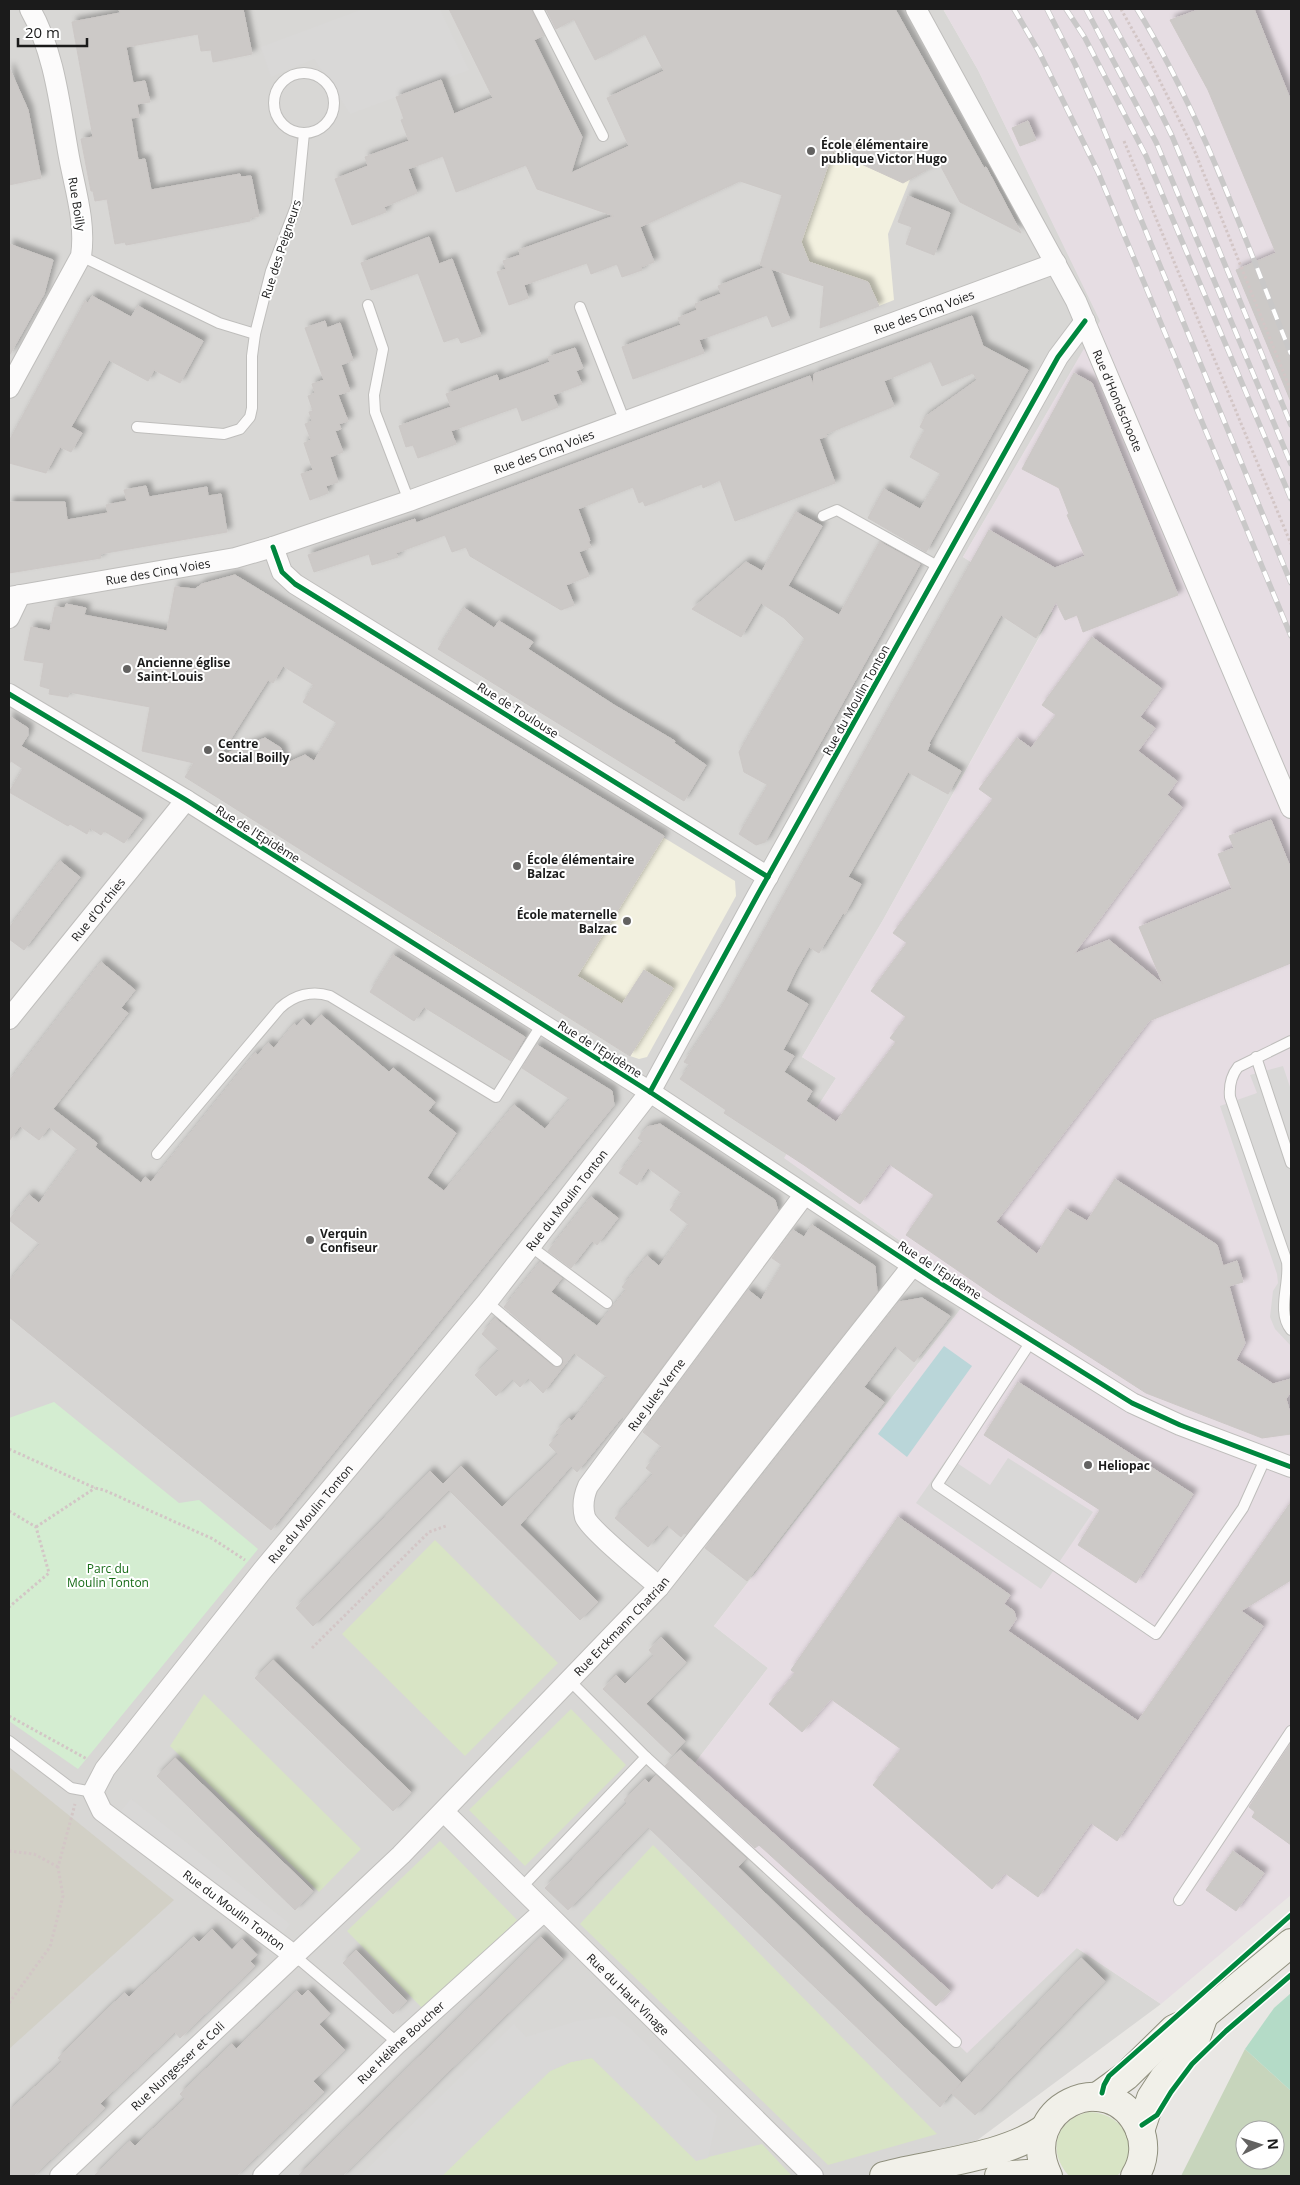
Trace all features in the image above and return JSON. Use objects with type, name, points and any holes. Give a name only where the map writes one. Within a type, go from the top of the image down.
[{"type":"main road","points":[[1097,2097],[1126,2076],[1174,2029],[1204,2015],[1291,1943]]},
{"type":"main road","points":[[1140,2131],[1151,2098],[1164,2078],[1193,2046],[1204,2015]]},
{"type":"main road","points":[[884,2176],[1003,2149],[1025,2141],[1044,2129],[1053,2115],[1065,2104],[1080,2098],[1097,2097],[1120,2105],[1132,2116],[1140,2131],[1143,2156],[1135,2176]]},
{"type":"main road","points":[[999,2176],[1027,2174],[1047,2176],[1041,2153],[1044,2129]]},
{"type":"street","name":"Rue Boilly","points":[[9,388],[81,256],[82,230],[58,97],[42,33],[30,9]]},
{"type":"street","name":"Rue d'Hondschoote","points":[[916,9],[1056,263],[1085,321],[1291,808]]},
{"type":"street","name":"Rue des Cinq Voies","points":[[9,618],[14,596],[229,559],[272,547],[409,501],[1056,263]]},
{"type":"street","name":"Rue du Moulin Tonton","points":[[294,1956],[102,1811],[86,1790],[105,1769],[262,1571],[487,1302],[650,1092],[768,876],[1058,357],[1085,321]]},
{"type":"street","name":"Rue de Toulouse","points":[[272,547],[282,572],[295,584],[768,876]]},
{"type":"street","name":"Rue de l'Epidème","points":[[9,694],[186,800],[650,1092],[913,1265],[1150,1413],[1282,1460]]},
{"type":"street","name":"Rue d'Orchies","points":[[9,1019],[186,800]]},
{"type":"street","name":"Rue Jules Verne","points":[[659,1587],[589,1524],[584,1509],[585,1493],[588,1486],[804,1195]]},
{"type":"street","name":"Rue Erckmann Chatrian","points":[[294,1956],[444,1812],[659,1587],[913,1265]]},
{"type":"street","name":"Rue du Haut Vinage","points":[[444,1812],[813,2176]]},
{"type":"street","name":"Rue Hélène Boucher","points":[[263,2176],[398,2043],[544,1912]]},
{"type":"street","name":"Rue Nungesser et Coli","points":[[60,2176],[294,1956]]},
{"type":"lane","points":[[538,9],[603,136]]},
{"type":"lane","points":[[304,72],[312,73],[326,82],[333,96],[334,104],[333,112],[325,125],[312,132],[304,133],[296,132],[282,124],[274,111],[273,103],[277,87],[282,81],[288,76],[304,72]]},
{"type":"lane","name":"Rue des Peigneurs","points":[[137,427],[215,434],[232,432],[240,428],[250,417],[252,408],[252,356],[255,334],[271,271],[297,204],[304,133]]},
{"type":"lane","points":[[81,256],[219,323],[255,334]]},
{"type":"lane","points":[[368,305],[383,349],[374,395],[375,412],[409,501]]},
{"type":"lane","points":[[580,307],[624,422]]},
{"type":"lane","points":[[823,516],[836,510],[941,568]]},
{"type":"lane","points":[[157,1154],[280,1008],[294,998],[313,993],[330,996],[496,1097],[542,1024]]},
{"type":"lane","points":[[1291,1041],[1238,1067],[1233,1072],[1229,1089],[1230,1097],[1287,1262],[1289,1276],[1283,1309],[1286,1323],[1291,1330]]},
{"type":"lane","points":[[1256,1057],[1291,1163]]},
{"type":"lane","points":[[530,1246],[606,1303]]},
{"type":"lane","points":[[487,1302],[557,1361]]},
{"type":"lane","points":[[1032,1340],[938,1485],[1156,1634],[1244,1508],[1282,1460]]},
{"type":"lane","points":[[570,1681],[646,1757],[956,2042]]},
{"type":"lane","points":[[1179,1900],[1291,1731]]},
{"type":"lane","points":[[9,1741],[71,1788],[86,1790]]},
{"type":"lane","points":[[521,1888],[646,1757]]},
{"type":"lane","points":[[294,1956],[398,2043]]},
{"type":"path","points":[[1121,9],[1195,152],[1291,391]]},
{"type":"path","points":[[1124,141],[1291,544]]},
{"type":"path","points":[[9,1448],[213,1539],[262,1571]]},
{"type":"path","points":[[36,1527],[95,1488]]},
{"type":"path","points":[[9,1511],[36,1527],[49,1573],[9,1608]]},
{"type":"path","points":[[312,1648],[430,1532],[446,1526]]},
{"type":"path","points":[[9,1716],[105,1769]]},
{"type":"path","points":[[9,2003],[50,1947],[62,1896],[58,1867],[86,1790]]},
{"type":"path","points":[[9,1851],[34,1854],[58,1867]]},
{"type":"shaded area","points":[[9,9],[943,9],[978,70],[1101,321],[963,557],[1053,612],[883,920],[802,1057],[836,1078],[785,1158],[973,1293],[714,1626],[768,1668],[681,1781],[1077,1948],[1161,2004],[929,2176],[9,2176]]},
{"type":"shaded area","points":[[363,9],[440,9],[469,70],[350,114],[314,59],[271,77],[261,47]]},
{"type":"shaded area","name":"École élémentaire publique Victor Hugo","points":[[758,9],[768,9],[790,52],[911,177],[888,234],[894,300],[879,306],[872,291],[859,297],[760,265],[782,195],[707,34]]},
{"type":"shaded area","points":[[943,9],[1291,9],[1291,1895],[1161,2004],[1077,1948],[967,2053],[681,1781],[768,1668],[714,1626],[973,1293],[784,1158],[836,1078],[802,1057],[883,920],[1053,613],[963,557],[1100,321],[978,70]]},
{"type":"shaded area","name":"École maternelle Balzac","points":[[535,759],[735,881],[736,896],[647,1057],[639,1059],[630,1056],[428,930]]},
{"type":"shaded area","points":[[1283,1066],[1291,1090],[1291,1346],[1275,1329],[1270,1317],[1273,1291],[1278,1283],[1277,1274],[1220,1106],[1257,1093],[1250,1075]]},
{"type":"shaded area","points":[[948,1457],[990,1485],[1008,1458],[1093,1512],[1041,1589],[916,1503]]},
{"type":"shaded area","points":[[9,1767],[174,1900],[9,2049]]},
{"type":"shaded area","points":[[131,1799],[290,1924],[279,1938],[120,1812]]},
{"type":"shaded area","points":[[614,2016],[631,2029],[717,2116],[708,2158],[696,2161],[592,2058],[571,2062],[550,2071],[442,2176],[360,2176],[514,2024],[526,2037],[577,2021]]},
{"type":"green space","name":"Parc du Moulin Tonton","points":[[54,1402],[179,1503],[199,1500],[258,1549],[78,1769],[9,1721],[9,1418]]},
{"type":"green space","points":[[435,1540],[558,1663],[465,1756],[342,1634]]},
{"type":"green space","points":[[204,1694],[361,1849],[319,1892],[170,1746]]},
{"type":"green space","points":[[571,1709],[626,1765],[525,1866],[469,1810]]},
{"type":"green space","points":[[440,1841],[517,1920],[425,2011],[347,1931]]},
{"type":"green space","points":[[653,1845],[937,2134],[828,2165],[580,1924]]},
{"type":"green space","points":[[1291,1993],[1291,2091],[1245,2049],[1274,2008]]},
{"type":"green space","points":[[1245,2049],[1291,2091],[1291,2176],[1181,2176]]},
{"type":"green space","points":[[592,2058],[696,2160],[762,2144],[791,2175],[442,2176],[550,2071],[571,2062]]},
{"type":"green space","points":[[1089,2112],[1102,2114],[1112,2119],[1121,2126],[1126,2135],[1129,2155],[1125,2166],[1117,2176],[1069,2176],[1062,2166],[1057,2147],[1058,2137],[1062,2129],[1069,2121]]},
{"type":"water","points":[[944,1346],[972,1366],[907,1457],[878,1434]]},
{"type":"building","points":[[119,9],[243,9],[252,54],[213,62],[211,50],[201,51],[198,34],[126,47],[133,83],[145,81],[150,102],[137,104],[139,117],[131,118],[138,160],[145,159],[151,190],[240,174],[241,177],[251,176],[259,216],[250,218],[250,221],[126,245],[125,242],[115,244],[107,199],[95,201],[93,191],[91,191],[81,139],[93,137],[72,22],[120,13]]},
{"type":"building","points":[[449,9],[531,9],[544,35],[534,40],[582,137],[571,173],[629,146],[607,98],[664,71],[645,34],[595,60],[574,19],[556,29],[546,9],[895,9],[984,168],[986,167],[1021,233],[960,202],[939,163],[903,183],[833,151],[801,242],[809,262],[868,282],[879,306],[820,328],[824,286],[771,269],[790,320],[772,327],[767,315],[699,340],[704,353],[633,379],[622,347],[681,325],[678,318],[697,310],[695,304],[721,294],[718,286],[766,267],[760,265],[782,195],[740,181],[640,227],[654,262],[641,267],[642,270],[622,277],[617,264],[591,274],[587,263],[524,285],[528,298],[509,305],[497,272],[506,269],[503,261],[520,255],[519,250],[614,216],[537,189],[526,165],[456,192],[443,156],[408,169],[417,193],[384,207],[386,212],[352,225],[335,179],[368,166],[365,157],[409,141],[401,120],[404,119],[396,97],[441,80],[454,114],[493,98]]},
{"type":"building","points":[[1201,9],[1254,9],[1291,101],[1291,402],[1236,270],[1276,253],[1208,90],[1170,20]]},
{"type":"building","points":[[9,67],[28,110],[41,178],[9,185]]},
{"type":"building","points":[[1028,121],[1036,140],[1020,146],[1012,128]]},
{"type":"building","points":[[908,196],[950,213],[934,255],[906,244],[912,227],[898,222]]},
{"type":"building","points":[[429,237],[439,264],[452,259],[481,336],[461,343],[458,337],[444,342],[418,273],[371,290],[361,263]]},
{"type":"building","points":[[9,244],[53,260],[44,294],[9,356]]},
{"type":"building","points":[[92,296],[131,317],[138,306],[203,341],[180,383],[154,370],[148,381],[109,360],[71,427],[82,433],[71,452],[60,447],[46,473],[9,463],[9,441],[85,301],[88,303]]},
{"type":"building","points":[[972,316],[983,346],[1028,370],[926,552],[868,518],[884,489],[920,509],[941,474],[910,457],[925,430],[920,427],[925,417],[977,380],[973,373],[942,386],[931,361],[884,381],[894,406],[826,434],[827,436],[819,439],[835,483],[735,521],[720,480],[703,488],[702,484],[645,506],[643,501],[639,503],[633,487],[578,509],[591,547],[579,552],[589,576],[566,585],[574,605],[561,610],[470,556],[466,547],[452,552],[445,535],[396,553],[398,557],[372,565],[369,554],[314,572],[308,555],[415,519],[416,523],[810,376],[813,385],[814,374]]},
{"type":"building","points":[[325,321],[327,328],[340,323],[353,360],[341,365],[350,391],[338,395],[348,421],[339,424],[341,429],[335,431],[343,452],[330,457],[338,482],[326,486],[328,493],[310,500],[301,474],[313,470],[304,443],[311,440],[305,424],[312,421],[309,412],[313,411],[308,396],[315,393],[312,384],[324,380],[305,328]]},
{"type":"building","points":[[575,348],[583,368],[576,371],[582,384],[553,395],[558,407],[522,421],[517,407],[481,420],[451,431],[456,444],[418,458],[413,445],[406,447],[399,426],[451,407],[446,394],[497,375],[499,381],[550,362],[548,357]]},
{"type":"building","points":[[1074,373],[1092,383],[1178,595],[1083,632],[1077,615],[1065,620],[1056,602],[1036,638],[1001,615],[929,743],[927,751],[961,771],[948,794],[908,772],[848,877],[861,884],[845,914],[843,913],[819,953],[809,947],[786,991],[808,1004],[783,1050],[794,1056],[784,1072],[812,1091],[806,1101],[836,1122],[896,1042],[890,1038],[906,1017],[871,991],[907,943],[893,933],[993,799],[979,789],[1017,738],[1031,748],[1056,715],[1042,705],[1092,637],[1161,688],[1140,717],[1155,728],[1138,751],[1177,781],[1167,795],[1182,807],[1074,954],[1109,940],[1163,984],[1139,927],[1232,889],[1218,854],[1234,848],[1229,836],[1271,820],[1291,869],[1291,963],[1149,1021],[996,1222],[1037,1254],[1066,1209],[1087,1221],[1115,1179],[1217,1245],[1223,1266],[1237,1261],[1243,1282],[1229,1286],[1245,1343],[1236,1360],[1273,1384],[1291,1379],[1291,1391],[1286,1399],[1291,1416],[1291,1434],[1262,1438],[1146,1393],[995,1296],[906,1235],[934,1195],[889,1164],[860,1204],[724,1113],[726,1110],[680,1079],[690,1065],[684,1062],[720,1009],[989,530],[1055,568],[1085,556],[1067,515],[1069,514],[1059,488],[1022,469]]},
{"type":"building","points":[[146,486],[149,497],[207,487],[208,496],[221,494],[227,532],[100,554],[101,558],[9,573],[9,502],[65,502],[67,520],[108,513],[106,505],[127,501],[124,490]]},
{"type":"building","points":[[796,512],[822,526],[788,586],[839,615],[880,542],[920,564],[765,842],[756,845],[739,834],[768,785],[744,772],[739,752],[805,639],[784,618],[761,603],[741,637],[692,609],[746,562],[762,571]]},
{"type":"building","points":[[235,575],[664,836],[577,976],[622,1004],[644,970],[673,988],[630,1056],[185,777],[194,763],[142,751],[150,707],[69,692],[68,697],[49,694],[50,689],[40,686],[44,663],[24,660],[31,627],[50,631],[55,607],[65,608],[66,604],[86,608],[84,615],[167,631],[175,587],[195,589],[202,584]],"holes":[[[283,666],[314,685],[303,702],[337,723],[314,761],[305,755],[285,764],[281,748],[265,738],[220,756],[268,680],[273,683]]]},
{"type":"building","points":[[464,608],[494,628],[499,621],[533,642],[528,649],[614,705],[675,741],[674,743],[706,765],[684,801],[438,649]]},
{"type":"building","points":[[9,716],[28,728],[28,735],[21,746],[142,819],[124,843],[104,831],[101,835],[90,828],[87,834],[70,824],[68,826],[9,792],[23,769],[11,761],[9,764]]},
{"type":"building","points":[[60,861],[80,877],[24,950],[9,939],[9,928]]},
{"type":"building","points":[[393,955],[525,1037],[511,1061],[424,1007],[414,1021],[370,992]]},
{"type":"building","name":"Verquin Confiseur","points":[[101,962],[135,990],[121,1008],[128,1013],[53,1109],[97,1143],[95,1147],[141,1183],[145,1177],[151,1182],[255,1053],[258,1055],[268,1043],[274,1048],[294,1024],[297,1026],[303,1019],[311,1026],[321,1015],[389,1072],[393,1068],[435,1102],[428,1111],[456,1133],[427,1178],[444,1191],[514,1105],[545,1129],[570,1099],[522,1068],[537,1045],[612,1091],[614,1105],[271,1530],[9,1317],[9,1281],[40,1244],[9,1220],[29,1195],[39,1203],[78,1150],[49,1127],[39,1140],[20,1126],[9,1141],[9,1081]]},
{"type":"building","points":[[660,1124],[775,1200],[778,1211],[624,1418],[622,1417],[577,1472],[571,1466],[520,1525],[598,1602],[580,1620],[449,1490],[313,1626],[296,1608],[430,1471],[443,1484],[461,1466],[502,1507],[558,1454],[549,1445],[559,1434],[556,1432],[569,1418],[572,1421],[607,1377],[574,1353],[543,1393],[528,1378],[520,1387],[512,1379],[496,1396],[475,1375],[499,1350],[482,1334],[495,1318],[553,1366],[560,1367],[564,1362],[561,1356],[504,1307],[540,1262],[562,1278],[551,1292],[597,1326],[626,1290],[622,1287],[647,1256],[659,1266],[689,1225],[670,1210],[682,1193],[648,1168],[637,1185],[619,1173],[643,1142],[638,1138],[647,1127]]},
{"type":"building","points":[[591,1197],[618,1218],[597,1245],[592,1241],[571,1268],[548,1251]]},
{"type":"building","points":[[812,1225],[875,1266],[877,1292],[686,1534],[684,1533],[681,1537],[667,1525],[648,1547],[615,1518],[653,1474],[646,1468],[662,1447],[643,1432],[748,1290],[761,1300],[782,1265],[772,1258],[793,1230],[804,1237]]},
{"type":"building","points":[[922,1298],[950,1316],[914,1362],[895,1346],[864,1387],[884,1402],[747,1581],[705,1548],[899,1302]]},
{"type":"building","name":"Heliopac","points":[[1018,1382],[1193,1494],[1136,1583],[1078,1545],[1100,1510],[984,1435]]},
{"type":"building","points":[[1291,1502],[1291,1580],[1241,1611],[1263,1626],[1117,1841],[1091,1823],[1038,1897],[1005,1873],[992,1889],[873,1785],[901,1749],[831,1699],[802,1732],[769,1704],[795,1673],[791,1670],[898,1517],[1010,1595],[1004,1604],[1014,1611],[1016,1619],[1008,1631],[1138,1721]]},
{"type":"building","points":[[661,1637],[686,1662],[646,1704],[685,1741],[672,1755],[603,1689],[616,1675],[625,1684],[654,1656],[649,1650]]},
{"type":"building","points":[[273,1660],[411,1792],[393,1811],[255,1678]]},
{"type":"building","points":[[1291,1743],[1291,1845],[1252,1817],[1255,1812],[1249,1807]]},
{"type":"building","points":[[680,1750],[950,1991],[936,2006],[759,1845],[755,1848],[665,1766]]},
{"type":"building","points":[[175,1758],[313,1891],[295,1910],[157,1776]]},
{"type":"building","points":[[656,1775],[746,1858],[738,1867],[961,2082],[953,2092],[1081,1958],[1105,1981],[975,2115],[951,2093],[940,2107],[648,1827],[568,1910],[545,1888],[627,1803],[624,1800],[645,1779],[649,1783]]},
{"type":"building","points":[[1233,1851],[1264,1873],[1236,1911],[1206,1890]]},
{"type":"building","points":[[212,1929],[232,1950],[242,1939],[257,1955],[250,1961],[255,1966],[180,2038],[175,2032],[100,2104],[105,2108],[33,2176],[9,2176],[9,2111],[62,2062],[58,2058],[106,2010],[125,1993],[129,1997],[194,1937],[199,1942]]},
{"type":"building","points":[[541,1937],[563,1959],[342,2176],[298,2176]]},
{"type":"building","points":[[356,1950],[407,2001],[393,2014],[343,1963]]},
{"type":"building","points":[[308,1990],[330,2014],[319,2024],[345,2050],[313,2081],[324,2092],[236,2176],[94,2176],[130,2141],[135,2146],[185,2099],[180,2094],[232,2044],[236,2049],[297,1991],[302,1996]]},
{"type":"railway","points":[[1014,9],[1039,52],[1098,172],[1291,636]]},
{"type":"railway","points":[[1047,9],[1097,113],[1291,583]]},
{"type":"railway","points":[[1066,9],[1085,38],[1146,156],[1291,499]]},
{"type":"railway","points":[[1086,9],[1156,142],[1291,464]]},
{"type":"railway","points":[[1105,9],[1172,136],[1291,425]]},
{"type":"railway","points":[[1137,9],[1161,50],[1202,135],[1239,222],[1291,354]]},
{"type":"cycle path","points":[[650,1092],[757,896],[1058,357],[1085,321]]},
{"type":"cycle path","points":[[273,547],[282,572],[295,584],[768,877]]},
{"type":"cycle path","points":[[9,694],[186,800],[650,1092],[932,1278],[1132,1403],[1180,1425],[1291,1467]]},
{"type":"cycle path","points":[[1102,2093],[1109,2076],[1291,1915]]},
{"type":"cycle path","points":[[1142,2125],[1157,2115],[1192,2064],[1226,2031],[1291,1975]]},
{"type":"place","name":"École élémentaire publique Victor Hugo","points":[[811,151]]},
{"type":"place","name":"Ancienne église Saint-Louis","points":[[127,669]]},
{"type":"place","name":"Centre Social Boilly","points":[[208,750]]},
{"type":"place","name":"École élémentaire Balzac","points":[[517,866]]},
{"type":"place","name":"École maternelle Balzac","points":[[627,921]]},
{"type":"place","name":"Verquin Confiseur","points":[[310,1240]]},
{"type":"place","name":"Heliopac","points":[[1088,1465]]}]
